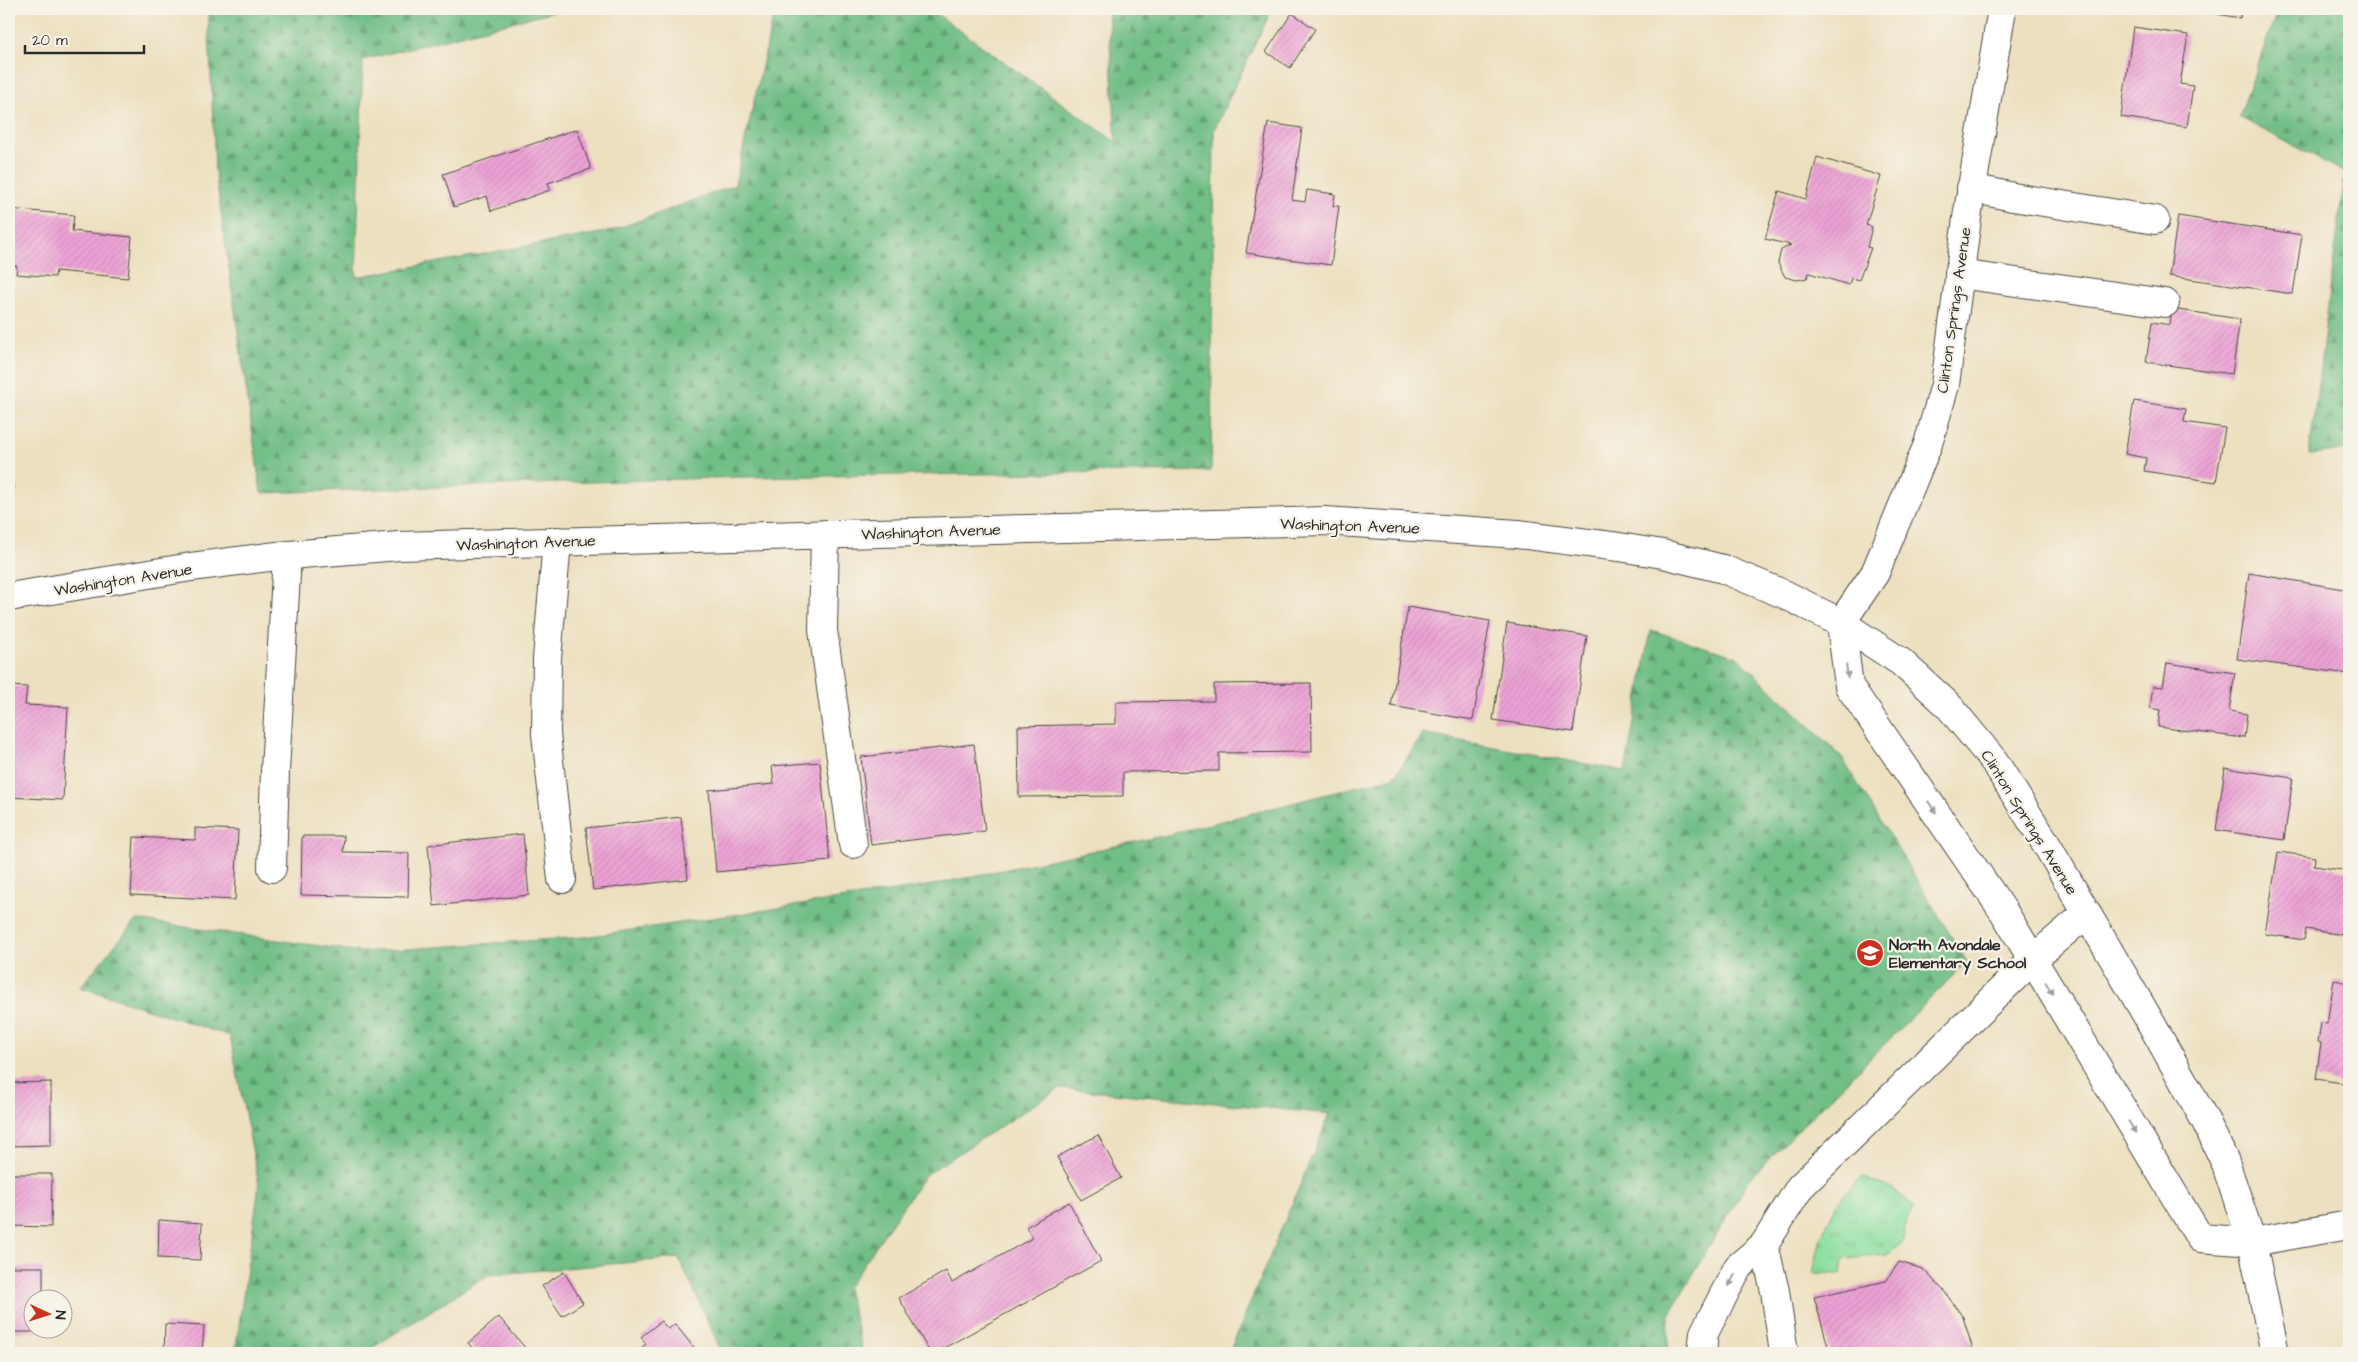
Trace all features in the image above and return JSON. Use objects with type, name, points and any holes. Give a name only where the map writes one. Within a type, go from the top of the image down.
[{"type":"street","name":"Clinton Springs Avenue","points":[[2002,9],[1971,188],[1945,385],[1928,444],[1875,573],[1841,623],[1901,662],[1948,705],[1994,761],[2087,913],[2206,1122],[2225,1162],[2252,1242],[2275,1353]]},
{"type":"street","points":[[1971,188],[2013,197],[2155,220]]},
{"type":"street","points":[[1959,274],[2165,303]]},
{"type":"street","name":"Washington Avenue","points":[[9,597],[191,567],[399,546],[1325,521],[1518,534],[1663,554],[1723,569],[1786,595],[1841,623]]},
{"type":"street","points":[[825,534],[823,630],[853,844]]},
{"type":"street","points":[[557,541],[547,659],[546,734],[562,879]]},
{"type":"street","points":[[272,868],[275,771],[287,556]]},
{"type":"street","points":[[1841,623],[1849,686],[2004,912],[2200,1238],[2252,1242],[2349,1225]]},
{"type":"street","points":[[1702,1353],[1704,1334],[1738,1267],[1764,1245],[1800,1187],[2033,959],[2087,913]]},
{"type":"street","points":[[1764,1245],[1775,1291],[1784,1353]]},
{"type":"green space","points":[[208,9],[563,9],[363,60],[356,277],[611,231],[735,185],[775,9],[930,9],[1116,142],[1108,9],[1272,9],[1214,130],[1211,471],[742,477],[261,493],[215,170]]},
{"type":"green space","points":[[2278,9],[2349,9],[2349,450],[2309,454],[2345,173],[2239,117]]},
{"type":"green space","points":[[1651,630],[1737,657],[1840,755],[1967,962],[1750,1178],[1669,1315],[1668,1353],[1229,1353],[1330,1114],[1060,1088],[925,1175],[847,1288],[863,1353],[722,1353],[679,1258],[488,1275],[364,1353],[235,1353],[259,1185],[230,1036],[80,987],[136,920],[362,952],[585,937],[927,886],[1167,835],[1394,777],[1423,734],[1625,771]]},
{"type":"green space","points":[[1861,1177],[1891,1188],[1914,1206],[1904,1227],[1903,1242],[1887,1255],[1843,1259],[1841,1274],[1813,1273],[1821,1238],[1837,1203]]},
{"type":"building","points":[[2188,9],[2241,9],[2240,18]]},
{"type":"building","points":[[1292,13],[1315,29],[1290,68],[1266,52]]},
{"type":"building","points":[[2133,27],[2188,35],[2180,84],[2193,86],[2187,127],[2121,117]]},
{"type":"building","points":[[1268,123],[1302,128],[1292,200],[1305,202],[1307,190],[1335,194],[1333,206],[1339,206],[1331,265],[1246,253]]},
{"type":"building","points":[[577,129],[591,169],[548,183],[550,190],[491,211],[487,196],[454,207],[443,174]]},
{"type":"building","points":[[1817,157],[1881,176],[1866,225],[1872,227],[1867,247],[1871,248],[1859,280],[1851,278],[1849,285],[1809,273],[1807,278],[1797,280],[1785,277],[1778,263],[1781,250],[1791,245],[1765,239],[1779,191],[1806,199]]},
{"type":"building","points":[[9,209],[74,215],[72,231],[132,237],[128,278],[56,271],[55,277],[16,274],[17,266],[9,265]]},
{"type":"building","points":[[2178,216],[2302,235],[2293,294],[2169,276]]},
{"type":"building","points":[[2172,309],[2240,319],[2232,374],[2146,362],[2152,322],[2170,325]]},
{"type":"building","points":[[2134,401],[2186,409],[2184,422],[2225,428],[2216,482],[2144,471],[2146,458],[2125,454]]},
{"type":"building","points":[[9,465],[14,491],[9,492]]},
{"type":"building","points":[[2249,573],[2349,590],[2349,674],[2237,659]]},
{"type":"building","points":[[1408,607],[1490,621],[1473,720],[1391,706]]},
{"type":"building","points":[[1507,623],[1587,636],[1573,732],[1493,720]]},
{"type":"building","points":[[2167,663],[2235,673],[2229,711],[2247,714],[2244,738],[2158,727],[2160,710],[2150,708],[2153,686],[2163,687]]},
{"type":"building","points":[[1311,683],[1312,752],[1219,753],[1219,771],[1123,772],[1123,796],[1019,797],[1018,726],[1116,724],[1116,702],[1214,701],[1214,684]]},
{"type":"building","points":[[9,686],[27,687],[25,705],[68,707],[63,800],[9,797]]},
{"type":"building","points":[[974,744],[985,831],[871,845],[861,757]]},
{"type":"building","points":[[820,762],[830,861],[716,872],[709,790],[774,784],[772,766]]},
{"type":"building","points":[[2225,768],[2293,778],[2284,840],[2216,830]]},
{"type":"building","points":[[681,817],[688,879],[593,890],[586,828]]},
{"type":"building","points":[[195,828],[238,830],[235,900],[131,895],[134,837],[195,840]]},
{"type":"building","points":[[523,834],[529,895],[434,906],[428,845]]},
{"type":"building","points":[[302,836],[344,836],[343,852],[409,853],[408,897],[301,895]]},
{"type":"building","points":[[2278,852],[2315,857],[2314,866],[2349,871],[2349,936],[2306,929],[2304,940],[2265,934]]},
{"type":"building","points":[[2334,980],[2349,983],[2349,1084],[2316,1079],[2321,1043],[2318,1042],[2321,1023],[2327,1024]]},
{"type":"building","points":[[51,1082],[51,1145],[9,1146],[9,1083]]},
{"type":"building","points":[[1098,1135],[1121,1178],[1081,1200],[1057,1157]]},
{"type":"building","points":[[9,1174],[52,1174],[51,1227],[9,1226]]},
{"type":"building","points":[[1069,1202],[1101,1261],[935,1353],[930,1353],[899,1298],[946,1271],[952,1283],[1032,1238],[1026,1227]]},
{"type":"building","points":[[159,1220],[202,1223],[200,1260],[158,1258]]},
{"type":"building","points":[[1899,1262],[1923,1269],[1944,1291],[1963,1317],[1974,1353],[1830,1353],[1814,1297],[1886,1281]]},
{"type":"building","points":[[9,1267],[43,1267],[43,1290],[22,1290],[22,1332],[9,1332]]},
{"type":"building","points":[[564,1272],[583,1303],[562,1316],[542,1286]]},
{"type":"building","points":[[499,1317],[527,1350],[524,1353],[477,1353],[468,1343]]},
{"type":"building","points":[[661,1321],[668,1329],[675,1324],[698,1353],[635,1353],[646,1344],[641,1337]]},
{"type":"building","points":[[165,1324],[204,1326],[202,1353],[164,1353]]},
{"type":"place","name":"North Avondale Elementary School","points":[[1870,953]]}]
